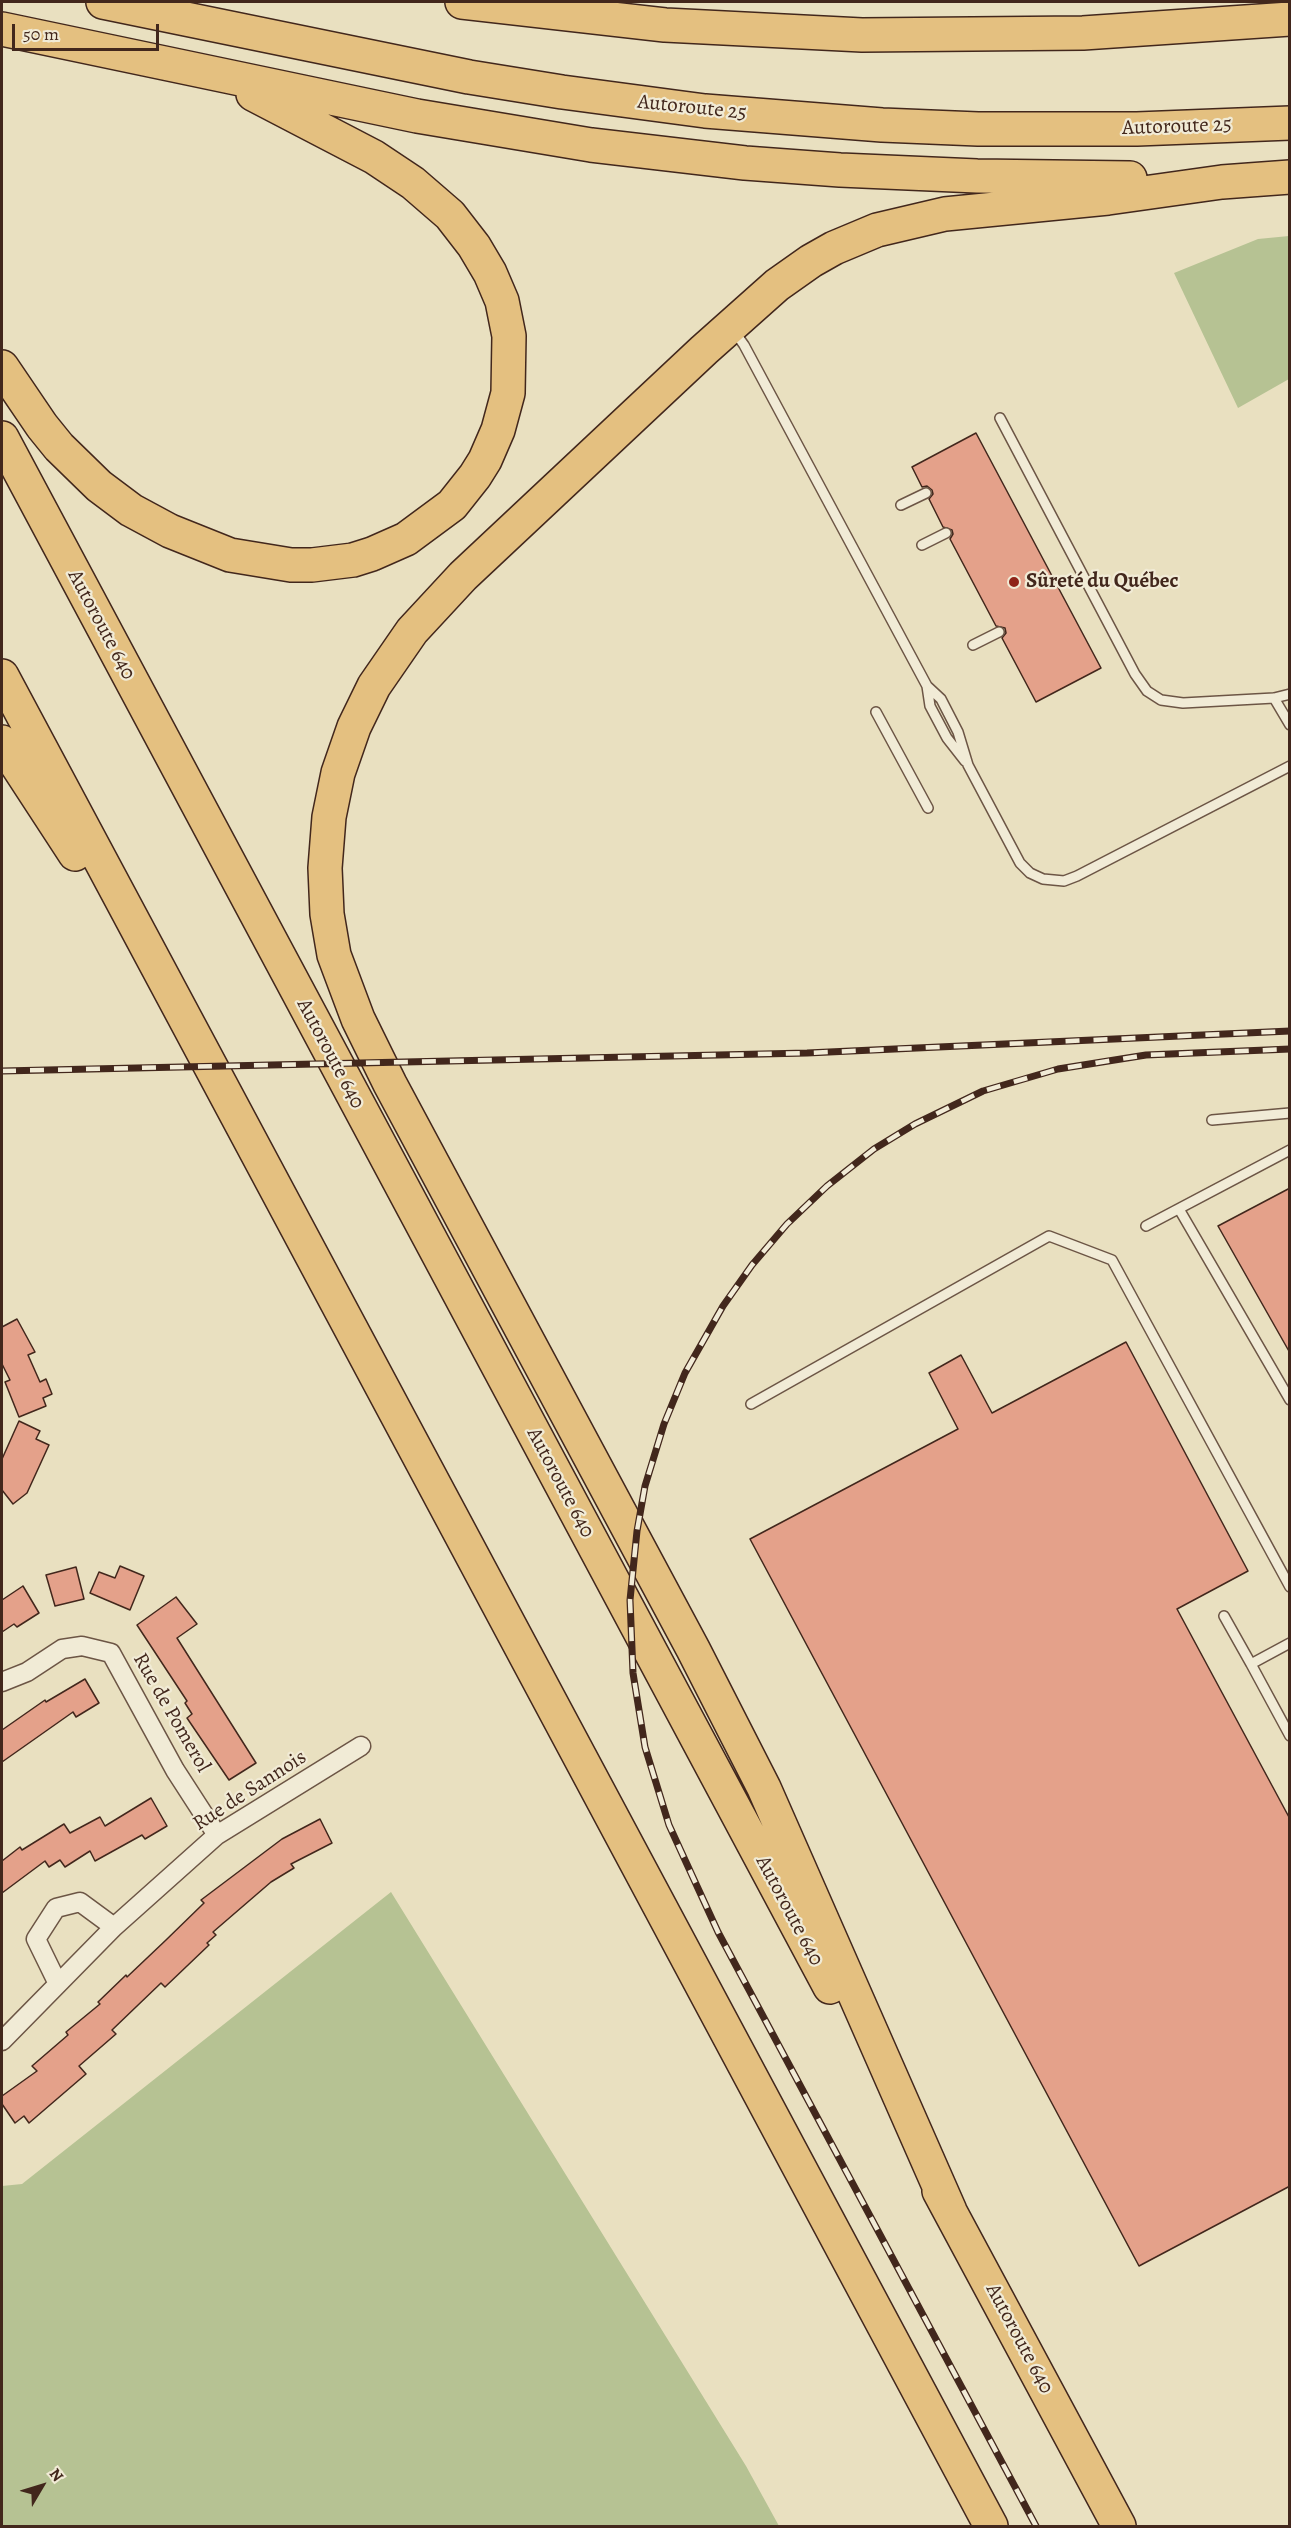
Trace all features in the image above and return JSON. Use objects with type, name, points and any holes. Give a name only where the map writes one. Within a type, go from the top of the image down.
[{"type":"highway","name":"Autoroute 25","points":[[103,2],[479,79],[705,111],[882,125],[978,129],[1106,130],[1290,123]]},
{"type":"highway","points":[[462,2],[665,25],[862,35],[1073,34],[1290,20]]},
{"type":"highway","points":[[2,29],[217,76],[508,133],[710,159],[914,174],[1109,177],[1222,182]]},
{"type":"highway","points":[[2,367],[59,447],[99,486],[131,510],[170,531],[230,555],[291,565],[333,564],[353,560],[406,539],[438,517],[463,492],[485,460],[498,430],[508,393],[510,374],[507,318],[496,286],[484,263],[450,215],[394,169],[217,76]]},
{"type":"highway","points":[[950,2211],[764,1788],[682,1629],[370,1044],[341,977],[327,914],[325,868],[333,794],[354,727],[374,686],[398,649],[431,609],[463,576],[730,327],[777,285],[811,261],[856,238],[898,224],[972,210],[1108,198],[1222,182],[1290,177]]},
{"type":"highway","name":"Autoroute 640","points":[[2,438],[1119,2526]]},
{"type":"highway","points":[[2,676],[991,2526]]},
{"type":"highway","points":[[2,742],[191,1031]]},
{"type":"street","name":"Rue de Pomerol","points":[[2,1682],[27,1672],[62,1649],[82,1646],[111,1653],[175,1770],[217,1835]]},
{"type":"street","name":"Rue de Sannois","points":[[2,2041],[114,1928],[217,1835],[361,1746]]},
{"type":"street","points":[[58,1984],[36,1940],[56,1908],[80,1902],[114,1928]]},
{"type":"lane","points":[[730,327],[744,345],[927,686],[942,699],[958,732],[969,765],[1020,863],[1037,877],[1057,881],[1077,876],[1290,766]]},
{"type":"lane","points":[[1000,418],[1135,674],[1147,691],[1161,699],[1183,703],[1274,698],[1290,694]]},
{"type":"lane","points":[[901,505],[926,493]]},
{"type":"lane","points":[[922,545],[946,532]]},
{"type":"lane","points":[[973,645],[999,632]]},
{"type":"lane","points":[[1274,698],[1290,725]]},
{"type":"lane","points":[[876,712],[928,808]]},
{"type":"lane","points":[[1212,1120],[1290,1113]]},
{"type":"lane","points":[[1146,1226],[1290,1150]]},
{"type":"lane","points":[[1179,1209],[1290,1400]]},
{"type":"lane","points":[[751,1404],[1049,1236],[1112,1260],[1290,1587]]},
{"type":"lane","points":[[1224,1616],[1290,1736]]},
{"type":"lane","points":[[1251,1664],[1290,1643]]},
{"type":"green space","points":[[1289,236],[1289,379],[1238,408],[1174,273],[1258,239]]},
{"type":"green space","points":[[391,1892],[746,2466],[779,2526],[2,2526],[2,2186],[22,2184]]},
{"type":"building","name":"Sûreté du Québec","points":[[976,433],[1101,668],[1036,702],[1002,638],[1006,633],[1005,628],[996,626],[950,539],[953,534],[952,530],[943,527],[929,499],[933,494],[932,490],[927,486],[922,487],[912,467]]},
{"type":"building","points":[[1290,1188],[1290,1353],[1218,1226]]},
{"type":"building","points":[[17,1319],[35,1352],[28,1355],[40,1382],[46,1379],[52,1394],[43,1398],[46,1406],[19,1417],[5,1382],[10,1380],[2,1364],[2,1327]]},
{"type":"building","points":[[1126,1342],[1248,1571],[1177,1609],[1290,1819],[1290,2186],[1139,2266],[750,1539],[958,1429],[929,1373],[961,1355],[992,1413]]},
{"type":"building","points":[[19,1421],[40,1431],[36,1439],[49,1445],[27,1493],[13,1504],[2,1490],[2,1459]]},
{"type":"building","points":[[120,1566],[144,1576],[130,1610],[90,1593],[99,1572],[115,1578]]},
{"type":"building","points":[[76,1567],[84,1599],[55,1606],[46,1575]]},
{"type":"building","points":[[23,1586],[39,1613],[17,1627],[14,1624],[2,1632],[2,1600]]},
{"type":"building","points":[[176,1597],[197,1624],[177,1638],[256,1763],[229,1780],[187,1718],[192,1714],[185,1703],[187,1701],[137,1625]]},
{"type":"building","points":[[85,1679],[99,1703],[76,1717],[73,1712],[2,1762],[2,1730],[45,1700],[46,1702]]},
{"type":"building","points":[[151,1798],[167,1826],[145,1839],[142,1835],[95,1861],[90,1851],[65,1867],[60,1860],[49,1867],[45,1861],[2,1893],[2,1861],[20,1847],[22,1850],[64,1824],[70,1833],[100,1817],[105,1826]]},
{"type":"building","points":[[320,1819],[332,1843],[291,1864],[294,1868],[271,1882],[213,1932],[216,1935],[207,1943],[209,1945],[165,1987],[161,1983],[112,2030],[116,2034],[79,2066],[86,2074],[29,2123],[24,2116],[15,2123],[2,2104],[2,2096],[37,2071],[32,2066],[68,2035],[66,2032],[100,2004],[98,2002],[204,1903],[201,1900],[282,1839]]},
{"type":"railway","points":[[2,1071],[807,1053],[1290,1031]]},
{"type":"railway","points":[[1036,2526],[718,1932],[669,1825],[645,1747],[633,1673],[630,1600],[637,1531],[645,1486],[664,1424],[685,1373],[723,1306],[752,1265],[787,1224],[827,1186],[874,1149],[915,1124],[983,1091],[1058,1069],[1146,1055],[1290,1049]]},
{"type":"place","name":"Sûreté du Québec","points":[[1014,582]]}]
